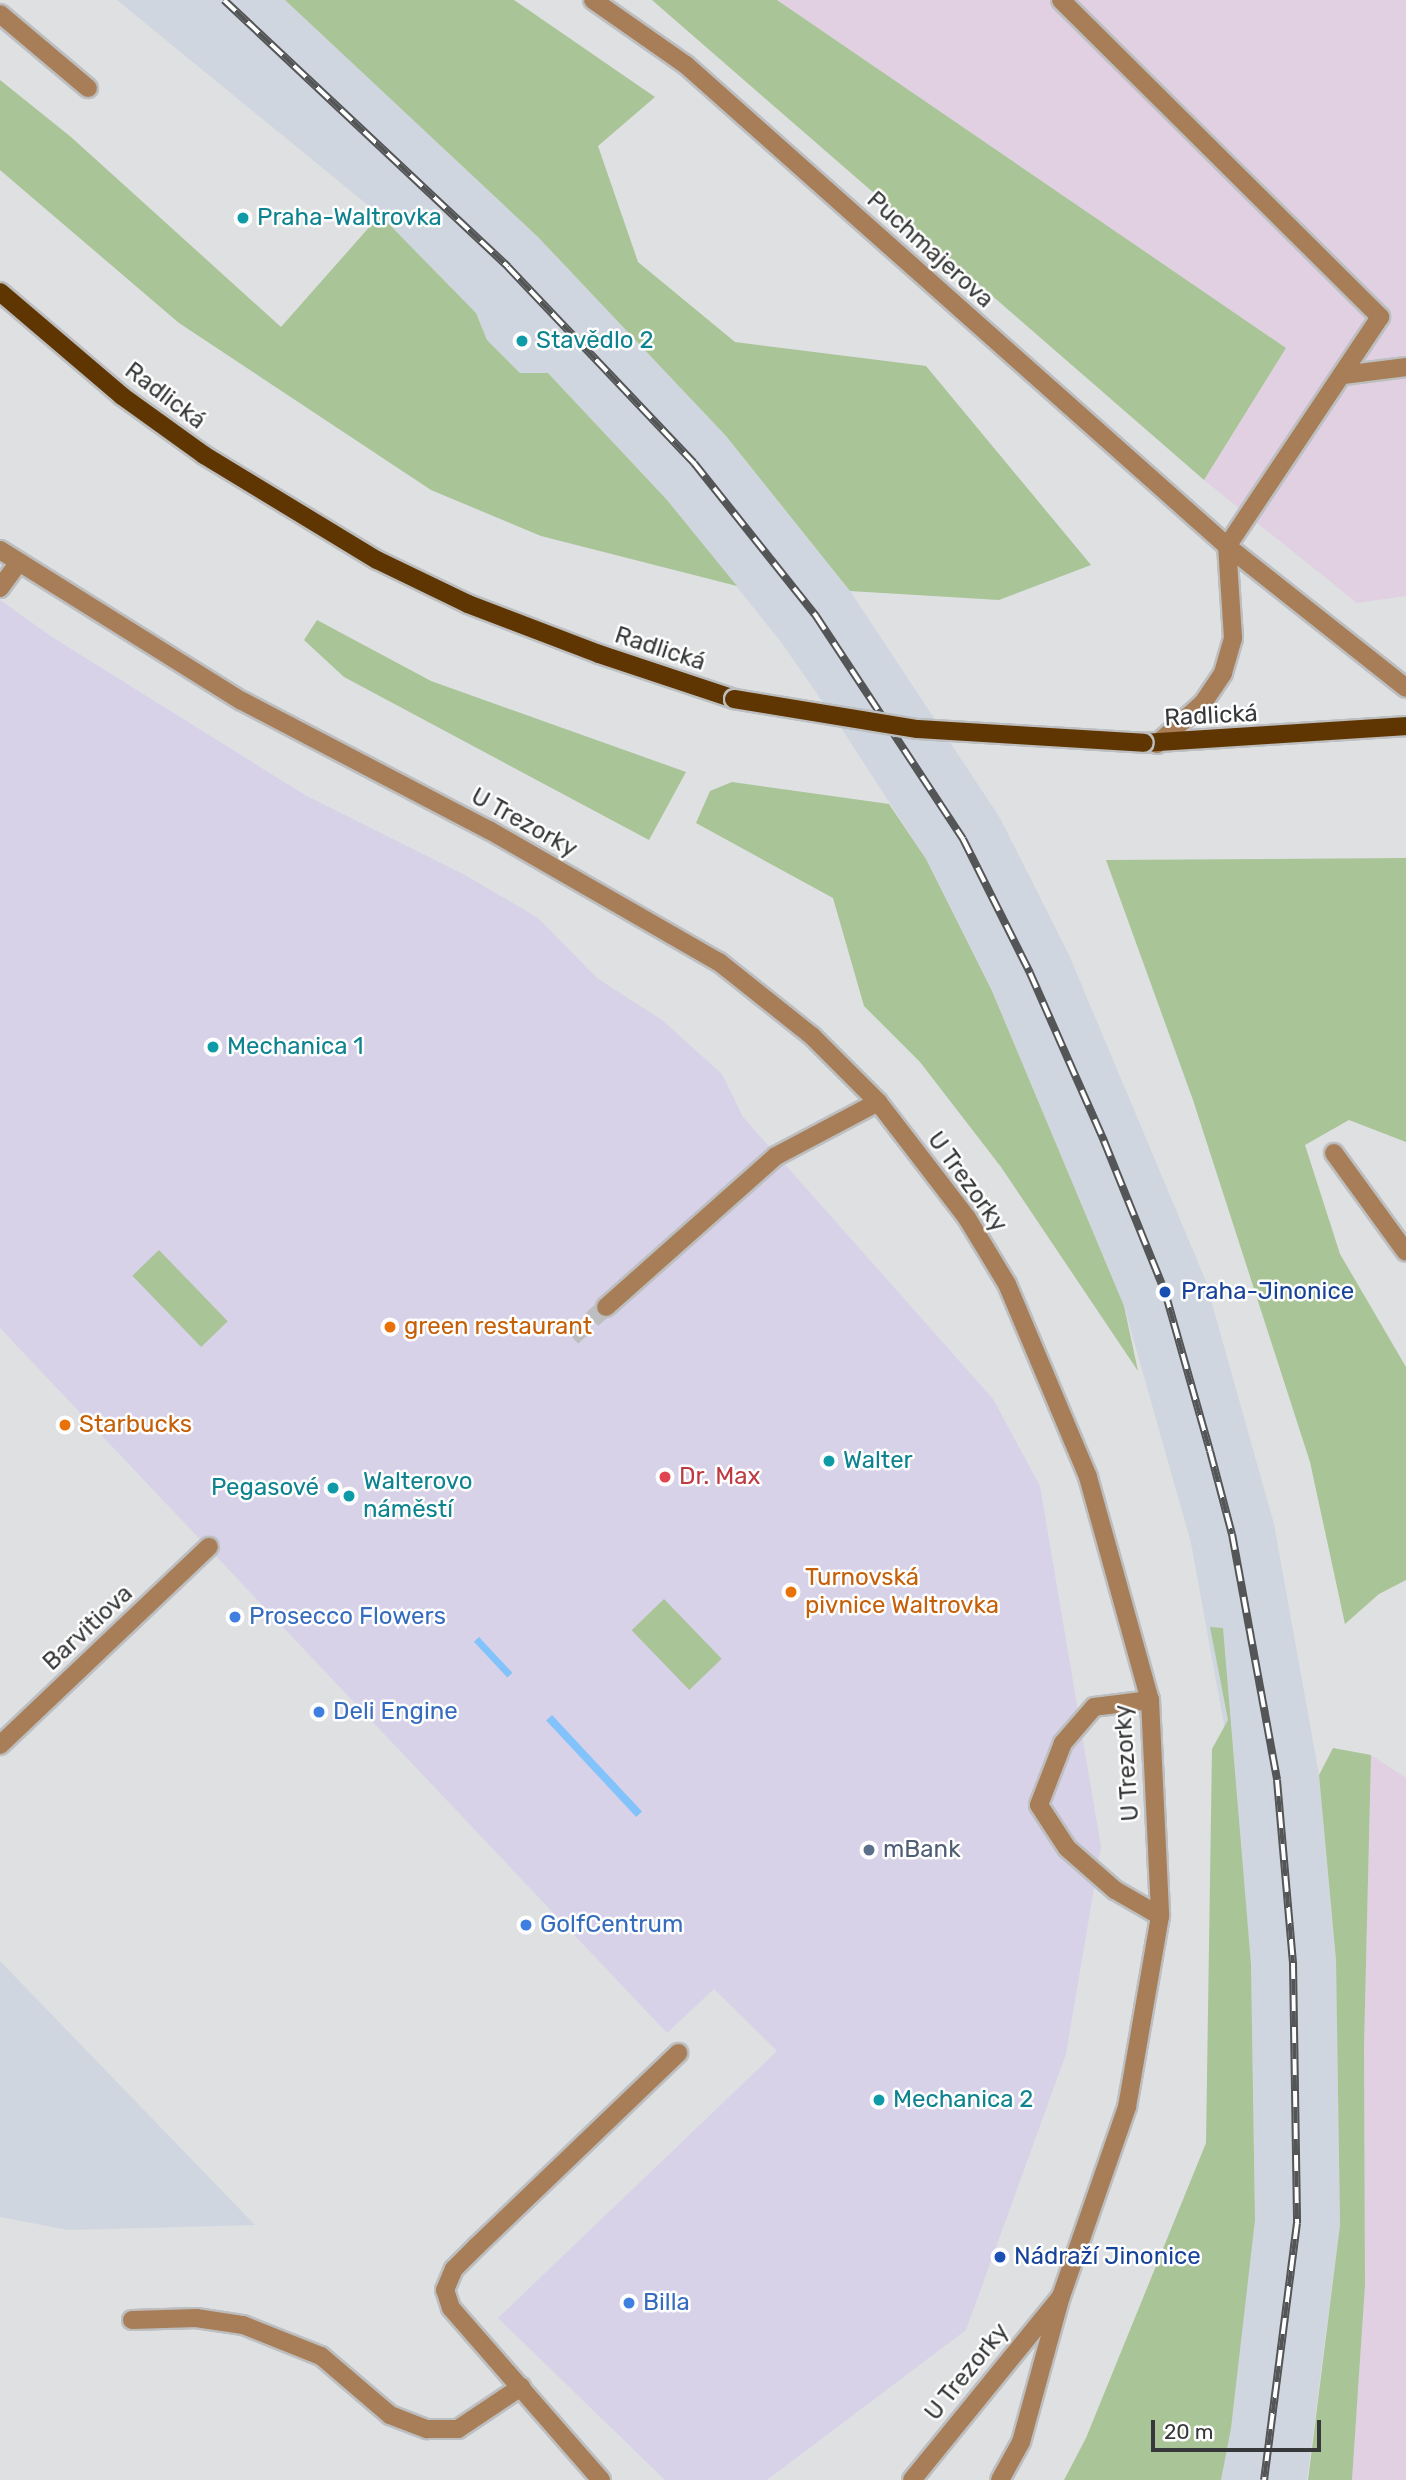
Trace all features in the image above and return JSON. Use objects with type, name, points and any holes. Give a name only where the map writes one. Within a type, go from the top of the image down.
[{"type":"main road","name":"Radlická","points":[[0,292],[122,396],[204,455],[377,560],[468,604],[599,654],[734,699],[918,729],[1151,744],[1406,726]]},
{"type":"street","name":"Puchmajerova","points":[[593,0],[686,65],[1227,546],[1406,688]]},
{"type":"street","points":[[1061,0],[1380,317],[1227,546],[1233,638],[1223,673],[1203,704],[1151,744]]},
{"type":"street","points":[[0,14],[88,88]]},
{"type":"street","points":[[1343,375],[1406,368]]},
{"type":"street","name":"U Trezorky","points":[[0,550],[242,701],[489,830],[719,962],[812,1036],[878,1102],[967,1218],[1007,1284],[1044,1364],[1088,1477],[1150,1700],[1160,1916],[1127,2107],[1061,2297],[1021,2442],[1000,2480]]},
{"type":"street","points":[[0,587],[18,563]]},
{"type":"street","points":[[606,1307],[776,1156],[878,1102]]},
{"type":"street","points":[[1334,1153],[1406,1252]]},
{"type":"street","name":"Barvitiova","points":[[0,1745],[209,1547]]},
{"type":"street","points":[[1150,1700],[1094,1707],[1063,1743],[1040,1805],[1067,1848],[1115,1890],[1160,1916]]},
{"type":"street","points":[[601,2480],[451,2308],[445,2298],[448,2278],[678,2053]]},
{"type":"street","name":"U Trezorky","points":[[912,2480],[1061,2297]]},
{"type":"street","points":[[132,2320],[196,2318],[243,2325],[321,2356],[390,2415],[427,2429],[458,2430],[521,2387]]},
{"type":"shaded area","points":[[117,0],[285,0],[538,237],[726,436],[850,591],[1000,818],[1069,955],[1205,1279],[1274,1524],[1319,1775],[1336,1960],[1340,2225],[1307,2480],[1221,2480],[1255,2220],[1251,1964],[1235,1785],[1191,1543],[1124,1306],[992,991],[926,859],[847,737],[781,642],[667,500],[548,373],[520,373],[487,340],[476,313],[380,215]]},
{"type":"shaded area","points":[[777,0],[1406,0],[1406,596],[1357,603],[1204,480],[1286,348]]},
{"type":"shaded area","points":[[0,600],[52,637],[305,795],[465,875],[538,918],[597,978],[662,1020],[722,1074],[743,1117],[993,1399],[1040,1486],[1101,1847],[1066,2054],[966,2330],[767,2480],[665,2480],[498,2318],[777,2051],[714,1989],[667,2033],[0,1328]]},
{"type":"shaded area","points":[[1371,1755],[1406,1778],[1406,2480],[1352,2480],[1365,2285],[1364,2047]]},
{"type":"shaded area","points":[[0,1961],[255,2225],[68,2230],[0,2217]]},
{"type":"green space","points":[[285,0],[514,0],[655,97],[598,146],[638,262],[735,342],[926,366],[1091,565],[999,600],[850,591],[726,436],[538,237]]},
{"type":"green space","points":[[652,0],[777,0],[1286,348],[1204,480]]},
{"type":"green space","points":[[0,80],[71,137],[281,327],[380,215],[476,313],[487,340],[520,373],[548,373],[667,500],[737,586],[541,536],[431,490],[179,323],[0,170]]},
{"type":"green space","points":[[317,620],[431,681],[686,772],[649,840],[344,677],[304,640]]},
{"type":"green space","points":[[732,782],[889,804],[926,859],[992,991],[1124,1306],[1138,1371],[1001,1167],[920,1062],[864,1006],[833,898],[696,823],[710,791]]},
{"type":"green space","points":[[1406,858],[1406,1142],[1349,1120],[1305,1145],[1340,1254],[1406,1367],[1406,1580],[1379,1594],[1345,1624],[1310,1462],[1193,1100],[1106,860]]},
{"type":"green space","points":[[159,1250],[228,1321],[201,1347],[132,1276]]},
{"type":"green space","points":[[664,1599],[722,1659],[689,1690],[632,1630]]},
{"type":"green space","points":[[1210,1627],[1223,1628],[1251,1964],[1255,2220],[1231,2428],[1221,2480],[1064,2480],[1086,2438],[1206,2143],[1212,1749],[1228,1720]]},
{"type":"green space","points":[[1333,1748],[1371,1755],[1364,2047],[1365,2285],[1352,2480],[1308,2480],[1340,2225],[1336,1960],[1319,1775]]},
{"type":"water","points":[[479,1637],[512,1673],[507,1678],[474,1642]]},
{"type":"water","points":[[552,1715],[642,1812],[636,1817],[546,1720]]},
{"type":"tunnel","points":[[572,1337],[606,1307]]},
{"type":"railway","points":[[224,0],[508,267],[694,463],[816,616],[963,839],[1030,973],[1104,1141],[1165,1292],[1210,1451],[1232,1534],[1277,1780],[1293,1963],[1297,2223],[1264,2480]]},
{"type":"place","name":"Praha-Waltrovka","points":[[243,218]]},
{"type":"place","name":"Stavědlo 2","points":[[522,341]]},
{"type":"place","name":"Mechanica 1","points":[[213,1047]]},
{"type":"place","name":"Praha-Jinonice","points":[[1165,1292]]},
{"type":"place","name":"green restaurant","points":[[390,1327]]},
{"type":"place","name":"Starbucks","points":[[65,1425]]},
{"type":"place","name":"Walter","points":[[829,1461]]},
{"type":"place","name":"Dr. Max","points":[[665,1477]]},
{"type":"place","name":"Pegasové","points":[[333,1488]]},
{"type":"place","name":"Walterovo náměstí","points":[[349,1496]]},
{"type":"place","name":"Turnovská pivnice Waltrovka","points":[[791,1592]]},
{"type":"place","name":"Prosecco Flowers","points":[[235,1617]]},
{"type":"place","name":"Deli Engine","points":[[319,1712]]},
{"type":"place","name":"mBank","points":[[869,1850]]},
{"type":"place","name":"GolfCentrum","points":[[526,1925]]},
{"type":"place","name":"Mechanica 2","points":[[879,2100]]},
{"type":"place","name":"Nádraží Jinonice","points":[[1000,2257]]},
{"type":"place","name":"Billa","points":[[629,2303]]}]
